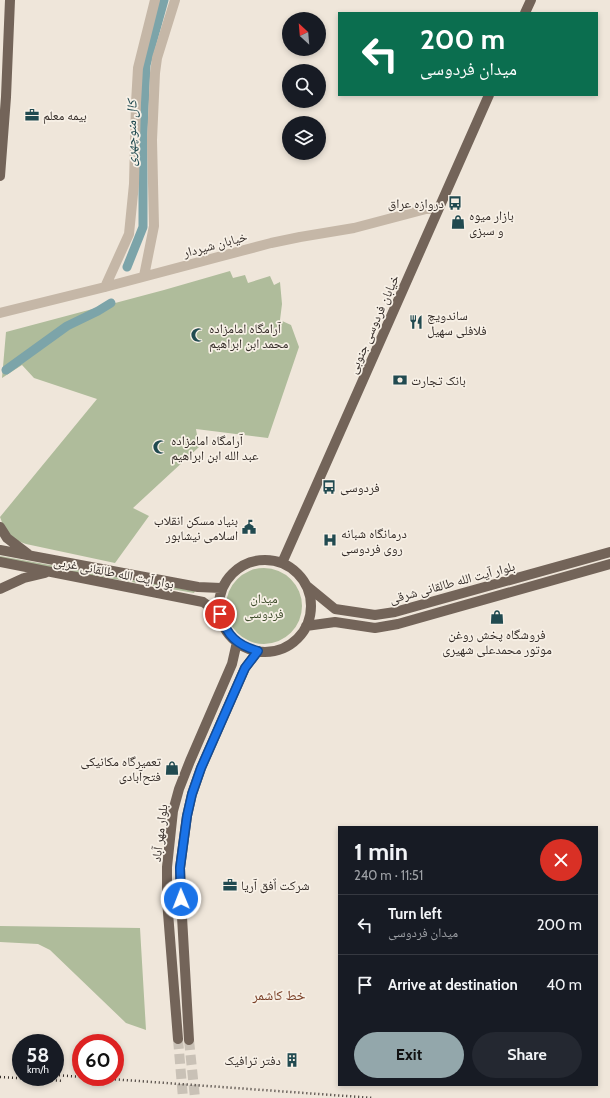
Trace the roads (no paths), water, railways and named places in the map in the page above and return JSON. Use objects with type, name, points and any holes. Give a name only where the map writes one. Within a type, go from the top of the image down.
[{"type":"main road","points":[[0,176],[6,97],[10,0]]},
{"type":"main road","points":[[525,12],[531,0]]},
{"type":"main road","name":"خیابان فردوسی جنوبی","points":[[282,563],[489,96]]},
{"type":"main road","points":[[0,528],[7,538],[32,556]]},
{"type":"main road","name":"بوار آیت الله طالقانی غربی","points":[[0,550],[198,587],[222,588]]},
{"type":"main road","name":"بلوار آیت الله طالقانی شرقی","points":[[306,586],[335,609],[374,615],[395,612],[610,552]]},
{"type":"main road","points":[[258,560],[270,560],[282,563],[292,568],[300,576],[306,586],[310,596],[310,617],[306,626],[295,641],[284,648],[271,651],[258,651],[247,648],[237,642],[223,625],[219,601],[222,588],[228,578],[236,570],[246,564],[258,560]]},
{"type":"main road","name":"بوار آیت الله طالقانی غربی","points":[[0,562],[203,602],[220,614]]},
{"type":"main road","name":"بلوار آیت الله طالقانی شرقی","points":[[306,626],[335,622],[375,628],[398,624],[610,564]]},
{"type":"main road","points":[[0,589],[24,578],[49,572]]},
{"type":"main road","name":"بلوار مهر آباد","points":[[178,1039],[167,900],[167,868],[173,811],[179,788],[232,664],[237,642]]},
{"type":"main road","name":"بلوار مهر آباد","points":[[189,1040],[180,868],[187,816],[192,794],[201,768],[245,668],[258,651]]},
{"type":"street","points":[[105,287],[130,234],[134,184],[138,68],[155,0]]},
{"type":"street","points":[[144,276],[154,226],[152,140],[155,73],[157,58],[175,0]]},
{"type":"street","name":"خیابان شیردار","points":[[0,313],[271,243],[354,228],[426,209],[438,209]]},
{"type":"waterway","name":"کال منوچهری","points":[[127,267],[143,227],[143,134],[146,65],[164,0]]},
{"type":"waterway","points":[[6,370],[67,326],[111,303]]},
{"type":"tunnel","points":[[178,1039],[183,1098]]},
{"type":"tunnel","points":[[189,1040],[195,1098]]},
{"type":"railway","points":[[64,1076],[374,1098]]},
{"type":"railway","points":[[0,1077],[12,1078]]},
{"type":"place","name":"بیمه معلم","points":[[32,115]]},
{"type":"place","name":"دروازه عراق","points":[[455,203]]},
{"type":"place","name":"بازار میوه و سبزی","points":[[458,222]]},
{"type":"place","name":"ساندویچ فلافلی سهیل","points":[[416,322]]},
{"type":"place","name":"آرامگاه امامزاده محمد ابن ابراهیم","points":[[198,335]]},
{"type":"place","name":"بانک تجارت","points":[[400,380]]},
{"type":"place","name":"آرامگاه امامزاده عبد الله ابن ابراهیم","points":[[160,447]]},
{"type":"place","name":"فردوسی","points":[[329,487]]},
{"type":"place","name":"بنیاد مسکن انقلاب اسلامی نیشابور","points":[[249,527]]},
{"type":"place","name":"درمانگاه شبانه روی فردوسی","points":[[330,540]]},
{"type":"place","name":"فروشگاه پخش روغن موتور محمدعلی شهیری","points":[[497,617]]},
{"type":"place","name":"تعمیرگاه مکانیکی فتح‌آبادی","points":[[172,768]]},
{"type":"place","name":"شرکت اٌفق آریا","points":[[230,885]]},
{"type":"place","name":"دفتر ترافیک","points":[[292,1060]]},
{"type":"district","name":"خط کاشمر","points":[[279,995]]},
{"type":"park label","name":"میدان فردوسی","points":[[264,606]]}]
